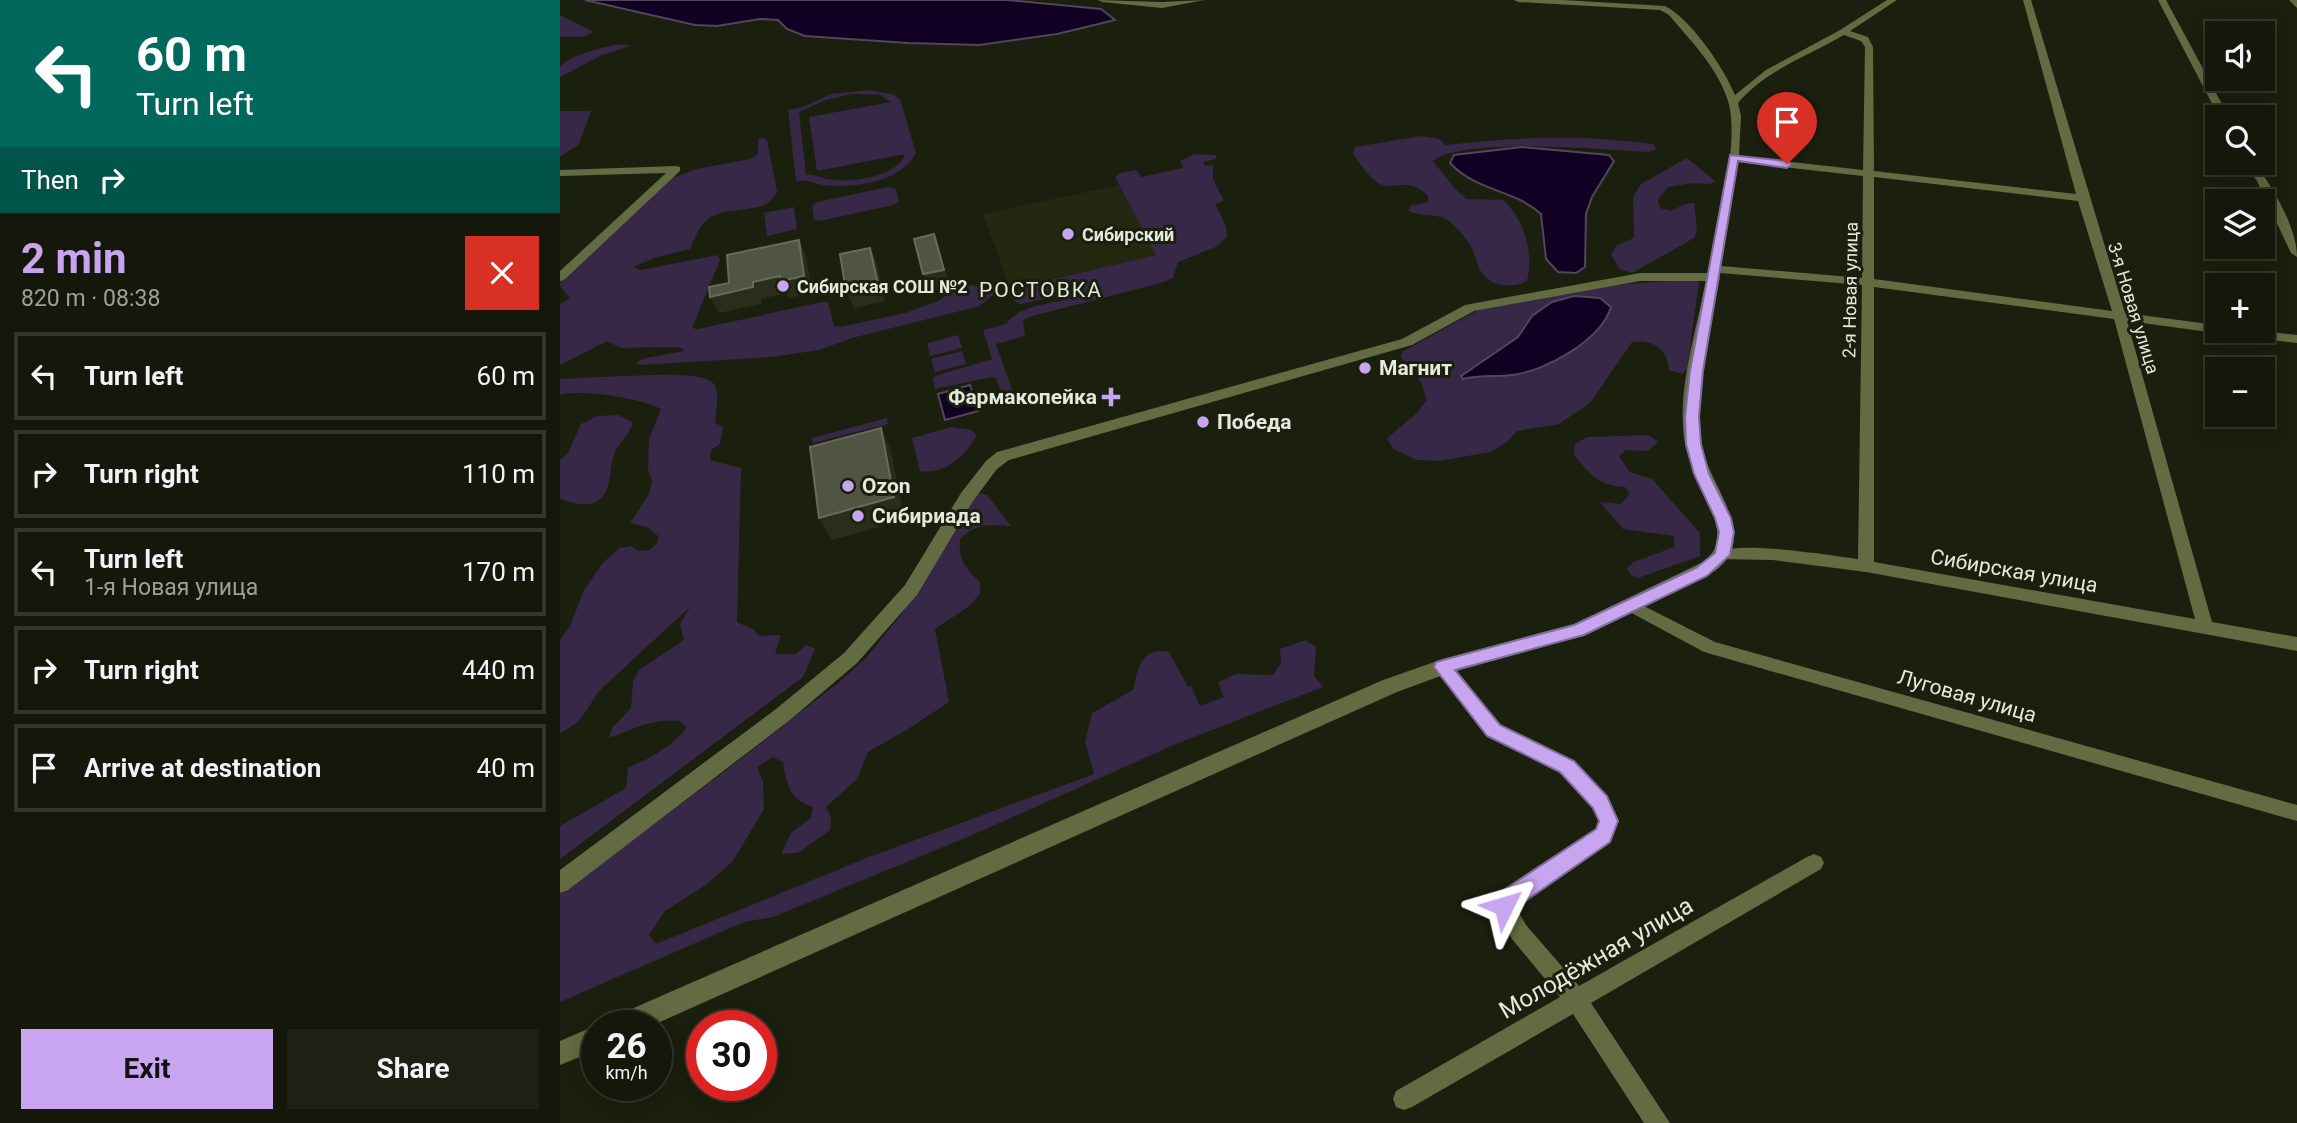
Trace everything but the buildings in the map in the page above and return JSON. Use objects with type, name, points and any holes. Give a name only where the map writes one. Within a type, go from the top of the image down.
[{"type":"street","points":[[1102,0],[1163,5],[1201,0]]},
{"type":"street","points":[[1518,0],[1662,8]]},
{"type":"street","points":[[658,1010],[1390,686],[1443,667],[1559,637],[1632,606],[1701,572],[1722,555],[1726,532],[1723,518],[1702,474],[1692,430],[1696,371],[1734,158],[1734,102],[1717,71],[1693,38],[1672,13],[1654,0]]},
{"type":"street","points":[[1734,102],[1741,92],[1759,79],[1894,0]]},
{"type":"street","name":"3-я Новая улица","points":[[2027,0],[2082,198],[2120,317],[2205,627]]},
{"type":"street","points":[[2162,0],[2218,105]]},
{"type":"street","points":[[2293,0],[2297,5]]},
{"type":"street","name":"2-я Новая улица","points":[[1843,32],[1868,42],[1866,566]]},
{"type":"street","points":[[1734,158],[2082,198]]},
{"type":"street","points":[[560,173],[676,169],[560,277]]},
{"type":"street","points":[[2258,175],[2297,253]]},
{"type":"street","points":[[560,883],[820,686],[866,646],[915,585],[973,487],[991,462],[1052,442],[1407,342],[1470,308],[1640,277],[1714,273],[1866,282],[2205,328]]},
{"type":"street","points":[[2275,336],[2297,339]]},
{"type":"street","name":"Сибирская улица","points":[[1722,555],[1773,554],[1866,566],[2297,644]]},
{"type":"street","name":"Луговая улица","points":[[1632,606],[1665,626],[1710,647],[2297,813]]},
{"type":"street","points":[[1443,667],[1494,731],[1567,767],[1600,802],[1609,821],[1604,835],[1509,898],[1504,906],[1519,932],[1576,999],[1658,1123]]},
{"type":"street","name":"Молодёжная улица","points":[[1404,1098],[1814,863]]},
{"type":"street","points":[[560,1053],[581,1044]]},
{"type":"shaded area","points":[[585,0],[1007,0],[1101,9],[1115,20],[1057,34],[979,45],[908,43],[805,36],[787,29],[778,20],[760,19],[717,26],[695,25]]},
{"type":"shaded area","points":[[560,15],[594,32],[583,37],[560,37]]},
{"type":"shaded area","points":[[619,44],[630,46],[602,55],[560,77],[560,66],[574,57]]},
{"type":"shaded area","points":[[869,90],[892,94],[900,99],[916,153],[909,163],[888,177],[861,184],[835,186],[796,181],[788,110],[803,107],[831,94]],"holes":[[[851,94],[880,95],[891,102],[809,117],[817,171],[905,154],[900,162],[883,174],[860,179],[837,180],[806,175],[799,112],[826,100]]]},
{"type":"shaded area","points":[[560,111],[591,111],[579,144],[560,157]]},
{"type":"shaded area","points":[[1421,136],[1440,139],[1445,145],[1497,140],[1575,138],[1653,144],[1656,149],[1649,152],[1570,147],[1504,147],[1450,153],[1433,161],[1456,190],[1467,199],[1504,200],[1517,218],[1526,238],[1529,270],[1527,281],[1508,286],[1495,283],[1484,276],[1468,242],[1449,221],[1408,211],[1410,206],[1428,202],[1428,196],[1421,190],[1408,185],[1380,184],[1368,175],[1353,154],[1355,147]]},
{"type":"shaded area","points":[[758,139],[767,140],[777,191],[772,199],[756,208],[715,215],[702,226],[690,249],[654,258],[633,267],[641,270],[718,255],[720,260],[692,328],[698,329],[822,302],[828,302],[834,326],[840,327],[905,313],[936,302],[955,290],[970,285],[992,288],[993,295],[980,306],[852,338],[819,350],[771,357],[640,365],[636,362],[685,351],[679,347],[621,348],[607,341],[560,365],[560,304],[570,298],[560,286],[561,278],[665,181],[696,169],[750,159],[758,154]]},
{"type":"shaded area","points":[[1522,147],[1609,155],[1614,161],[1592,197],[1586,214],[1585,267],[1576,273],[1558,272],[1546,259],[1541,214],[1519,200],[1472,180],[1450,163],[1454,155]]},
{"type":"shaded area","points":[[1195,154],[1217,155],[1215,159],[1203,162],[1205,166],[1213,165],[1213,179],[1224,201],[1215,204],[1226,226],[1227,236],[1218,246],[1178,262],[1173,278],[1161,283],[1023,320],[1025,336],[996,344],[1013,392],[1009,396],[1003,397],[996,378],[992,377],[935,389],[933,378],[938,375],[992,359],[983,330],[1006,324],[1022,311],[1032,307],[1084,294],[1081,291],[1021,304],[1014,301],[1020,287],[1156,255],[1115,177],[1120,173],[1136,170],[1141,177],[1183,168],[1180,161]]},
{"type":"shaded area","points":[[1687,158],[1715,181],[1711,184],[1693,183],[1668,187],[1658,199],[1660,208],[1671,211],[1694,203],[1697,230],[1694,238],[1632,273],[1619,269],[1611,254],[1617,245],[1634,238],[1633,197],[1641,184]]},
{"type":"shaded area","name":"Сибирский","points":[[1119,185],[1157,255],[1010,289],[983,214]]},
{"type":"shaded area","points":[[888,187],[896,189],[899,201],[894,205],[819,221],[814,219],[812,206],[817,202]]},
{"type":"shaded area","points":[[794,207],[797,229],[767,236],[764,213]]},
{"type":"shaded area","points":[[1692,279],[1699,282],[1687,369],[1682,374],[1669,370],[1666,356],[1658,347],[1646,342],[1632,342],[1590,403],[1559,424],[1517,431],[1506,443],[1490,452],[1440,461],[1417,460],[1393,449],[1387,438],[1416,414],[1427,400],[1421,382],[1401,357],[1402,352],[1478,310],[1616,285]],"holes":[[[1574,296],[1600,298],[1473,377],[1461,377],[1518,337],[1552,302]]]},
{"type":"shaded area","points":[[1574,296],[1600,298],[1611,307],[1596,331],[1584,342],[1556,360],[1526,372],[1463,379],[1461,376],[1518,337],[1532,316],[1552,302]]},
{"type":"shaded area","points":[[958,335],[962,348],[930,356],[927,343]]},
{"type":"shaded area","points":[[962,351],[966,364],[935,372],[931,359]]},
{"type":"shaded area","points":[[656,375],[698,377],[708,380],[716,388],[715,423],[723,427],[720,444],[711,450],[710,460],[741,468],[737,622],[754,630],[759,636],[781,635],[775,654],[796,654],[806,645],[815,649],[803,677],[560,859],[560,826],[626,788],[628,768],[667,747],[686,728],[680,721],[660,721],[609,738],[612,728],[631,708],[633,681],[639,670],[684,640],[680,624],[690,607],[600,690],[579,721],[560,734],[560,640],[570,626],[584,590],[602,564],[619,548],[632,546],[638,551],[650,550],[658,542],[658,536],[647,527],[630,523],[649,494],[652,481],[648,470],[649,439],[661,409],[639,401],[611,396],[582,393],[560,395],[560,379]]},
{"type":"shaded area","points":[[970,385],[978,411],[945,420],[938,394]]},
{"type":"shaded area","points":[[618,415],[633,422],[614,455],[605,493],[590,504],[572,503],[560,498],[560,460],[568,453],[581,424],[597,416]]},
{"type":"shaded area","points":[[887,418],[888,424],[813,443],[812,438]]},
{"type":"shaded area","points":[[951,427],[971,430],[977,435],[967,450],[947,467],[920,471],[912,438]]},
{"type":"shaded area","points":[[1649,435],[1658,442],[1648,451],[1626,450],[1619,456],[1630,472],[1652,479],[1700,533],[1700,556],[1638,578],[1630,574],[1627,568],[1634,562],[1674,547],[1674,536],[1623,529],[1600,502],[1621,504],[1630,494],[1625,487],[1601,482],[1574,455],[1575,444],[1587,437]]},
{"type":"shaded area","points":[[975,495],[987,495],[1011,526],[983,526],[960,539],[961,558],[980,582],[980,594],[968,607],[935,629],[949,702],[868,752],[857,779],[826,807],[831,817],[830,830],[798,853],[781,854],[791,833],[811,818],[813,807],[799,800],[790,790],[783,762],[773,757],[757,767],[763,781],[764,809],[733,861],[707,884],[665,911],[649,935],[656,944],[869,857],[1094,774],[1085,742],[1092,713],[1133,690],[1142,660],[1152,652],[1169,652],[1188,687],[1191,686],[1200,706],[1224,697],[1218,682],[1236,674],[1273,675],[1281,663],[1280,649],[1306,640],[1316,647],[1314,676],[1323,687],[1176,744],[970,836],[773,917],[744,922],[560,1002],[560,894],[733,765],[865,659],[926,579]]},
{"type":"place","name":"Сибирский","points":[[1068,234]]},
{"type":"place","name":"Сибирская СОШ №2","points":[[783,286]]},
{"type":"place","name":"Магнит","points":[[1365,368]]},
{"type":"place","name":"Фармакопейка","points":[[1111,397]]},
{"type":"place","name":"Победа","points":[[1203,422]]},
{"type":"place","name":"Ozon","points":[[848,486]]},
{"type":"place","name":"Сибириада","points":[[858,516]]},
{"type":"district","name":"РОСТОВКА","points":[[1041,290]]},
{"type":"route","points":[[1504,906],[1509,898],[1604,835],[1609,821],[1600,802],[1567,767],[1494,731],[1443,667],[1578,630],[1701,572],[1722,555],[1726,546],[1723,518],[1702,474],[1694,444],[1692,417],[1696,371],[1734,158],[1787,164]]}]
